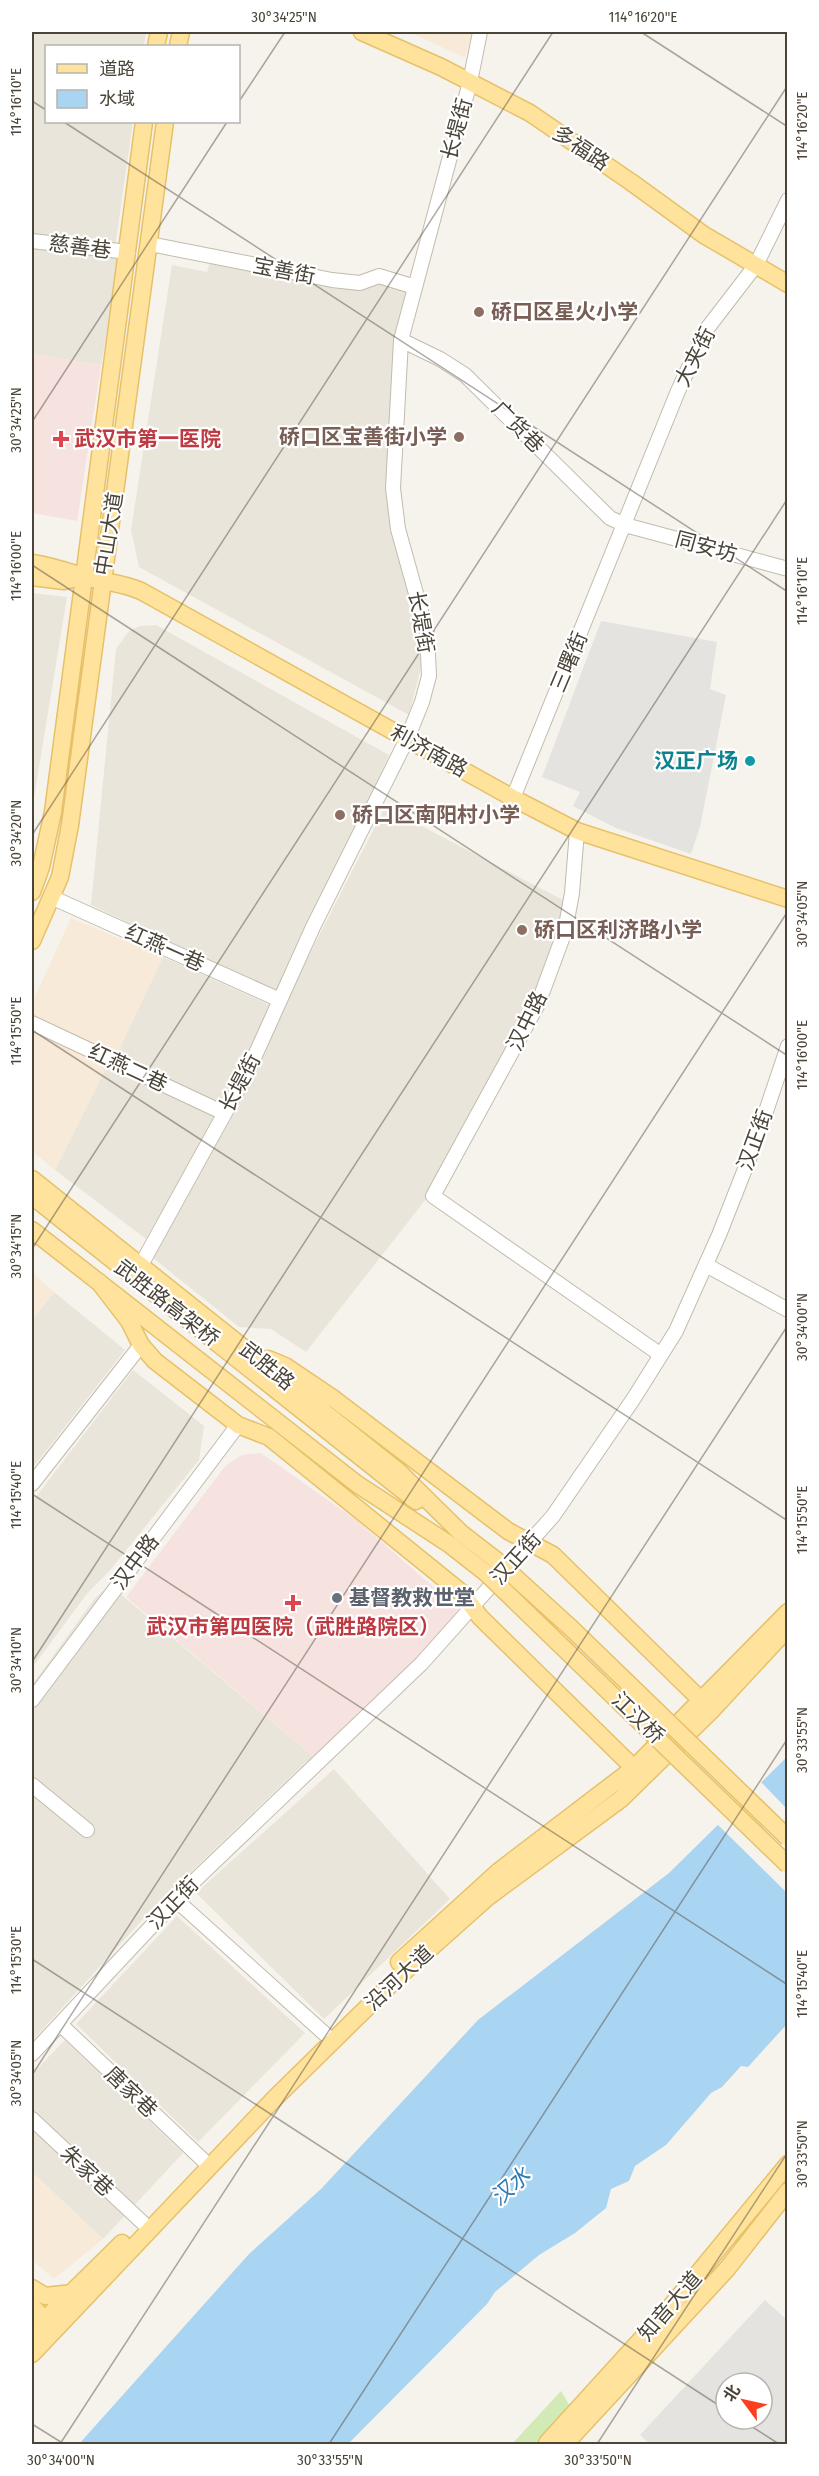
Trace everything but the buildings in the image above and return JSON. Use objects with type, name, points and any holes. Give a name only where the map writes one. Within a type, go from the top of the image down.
[{"type":"main road","name":"多福路","points":[[362,32],[470,82],[530,113],[704,235],[788,284]]},
{"type":"main road","name":"中山大道","points":[[32,892],[37,856],[53,812],[144,123]]},
{"type":"main road","name":"中山大道","points":[[32,941],[60,877],[70,825],[165,123]]},
{"type":"main road","points":[[32,563],[63,567],[83,576]]},
{"type":"main road","name":"利济南路","points":[[83,576],[102,579],[141,591],[513,798],[577,831],[788,899]]},
{"type":"main road","points":[[32,577],[63,581],[83,576]]},
{"type":"main road","name":"武胜路","points":[[32,1179],[398,1471],[455,1538],[491,1567]]},
{"type":"main road","name":"武胜路高架桥","points":[[32,1196],[412,1506]]},
{"type":"main road","name":"武胜路高架桥","points":[[32,1210],[412,1506]]},
{"type":"main road","name":"武胜路","points":[[32,1230],[377,1498],[455,1538]]},
{"type":"main road","points":[[99,1282],[129,1321],[141,1346],[155,1361],[238,1425],[269,1437],[312,1449]]},
{"type":"main road","points":[[248,1350],[285,1366],[334,1399],[508,1531],[553,1555],[707,1706]]},
{"type":"main road","points":[[269,1437],[462,1593],[472,1606],[639,1773]]},
{"type":"main road","points":[[412,1506],[455,1538]]},
{"type":"main road","name":"江汉桥","points":[[491,1567],[571,1628],[788,1838]]},
{"type":"main road","name":"江汉桥","points":[[491,1567],[788,1865]]},
{"type":"main road","name":"沿河大道","points":[[707,1706],[788,1612]]},
{"type":"main road","name":"沿河大道","points":[[32,2354],[74,2293],[325,2034],[498,1871],[639,1773],[788,1628]]},
{"type":"main road","name":"沿河大道","points":[[32,2336],[89,2296],[274,2099],[396,1979],[488,1897],[621,1799],[639,1773]]},
{"type":"main road","name":"知音大道","points":[[547,2443],[667,2311],[788,2164]]},
{"type":"main road","name":"知音大道","points":[[565,2445],[727,2269],[788,2190]]},
{"type":"main road","points":[[32,2288],[54,2319]]},
{"type":"main road","points":[[32,2288],[45,2296],[74,2293]]},
{"type":"main road","points":[[32,2306],[54,2319]]},
{"type":"street","name":"长堤街","points":[[141,1265],[248,1071],[313,927],[407,739],[422,702],[429,676],[427,633],[398,529],[393,488],[401,340],[470,82],[480,32]]},
{"type":"street","name":"大夹街","points":[[625,525],[678,391],[706,330],[756,265],[788,200]]},
{"type":"street","name":"慈善巷","points":[[32,241],[128,252]]},
{"type":"street","name":"宝善街","points":[[150,244],[332,280],[360,283],[379,276],[415,287]]},
{"type":"street","name":"广货巷","points":[[401,340],[440,359],[465,375],[594,503],[610,518],[625,525]]},
{"type":"street","name":"同安坊","points":[[625,525],[788,569]]},
{"type":"street","name":"三曙街","points":[[513,798],[625,525]]},
{"type":"street","name":"汉中路","points":[[577,831],[572,893],[565,931],[538,1004],[433,1196],[661,1355]]},
{"type":"street","name":"红燕一巷","points":[[51,897],[280,1000]]},
{"type":"street","name":"红燕二巷","points":[[32,1023],[224,1113]]},
{"type":"street","name":"汉正街","points":[[32,2054],[176,1900],[394,1690],[553,1516],[676,1331],[706,1265],[756,1141],[788,1046]]},
{"type":"street","points":[[706,1265],[788,1310]]},
{"type":"street","points":[[32,1484],[141,1346]]},
{"type":"street","name":"汉中路","points":[[32,1700],[238,1425]]},
{"type":"street","points":[[32,1785],[87,1830]]},
{"type":"street","points":[[176,1900],[325,2034]]},
{"type":"street","name":"唐家巷","points":[[60,2024],[203,2160]]},
{"type":"street","name":"朱家巷","points":[[32,2119],[142,2223]]},
{"type":"shaded area","points":[[32,32],[146,32],[144,45],[45,45],[45,123],[133,123],[115,247],[32,236]]},
{"type":"shaded area","points":[[409,32],[472,32],[465,58]]},
{"type":"shaded area","points":[[32,245],[121,254],[101,365],[32,354]]},
{"type":"shaded area","points":[[210,261],[380,281],[407,292],[389,478],[392,534],[416,614],[421,667],[409,715],[139,567],[131,530],[172,265],[207,272]]},
{"type":"shaded area","name":"武汉市第一医院","points":[[32,354],[101,365],[77,521],[32,513]]},
{"type":"shaded area","points":[[32,593],[67,597],[32,810]]},
{"type":"shaded area","points":[[601,621],[717,642],[710,689],[726,695],[700,827],[691,854],[616,828],[573,806],[580,792],[542,777]]},
{"type":"shaded area","points":[[156,625],[389,755],[279,993],[91,905],[116,649],[129,631],[140,626]]},
{"type":"shaded area","points":[[385,807],[563,900],[562,933],[534,1000],[426,1199],[306,1352],[271,1329],[239,1327],[153,1258],[249,1086],[286,1000]]},
{"type":"shaded area","points":[[71,918],[163,957],[116,1056],[32,1015],[32,1003]]},
{"type":"shaded area","points":[[163,957],[270,1005],[224,1106],[116,1056]]},
{"type":"shaded area","points":[[32,1032],[107,1066],[55,1170],[32,1151]]},
{"type":"shaded area","points":[[107,1066],[216,1117],[146,1239],[55,1170]]},
{"type":"shaded area","points":[[32,1272],[54,1292],[32,1320]]},
{"type":"shaded area","points":[[54,1292],[125,1350],[32,1469],[32,1320]]},
{"type":"shaded area","points":[[133,1370],[204,1426],[199,1460],[111,1569],[86,1595],[32,1668],[32,1502]]},
{"type":"shaded area","name":"武汉市第四医院（武胜路院区）","points":[[261,1453],[355,1519],[459,1609],[419,1658],[316,1759],[126,1597],[226,1465],[242,1455]]},
{"type":"shaded area","points":[[110,1585],[316,1759],[306,1762],[153,1908],[32,2041],[32,1685],[95,1598]]},
{"type":"shaded area","points":[[334,1769],[450,1899],[324,2019],[196,1893]]},
{"type":"shaded area","points":[[177,1916],[305,2033],[198,2142],[76,2024]]},
{"type":"shaded area","points":[[65,2040],[183,2153],[103,2239],[32,2172],[32,2074]]},
{"type":"shaded area","points":[[32,2172],[103,2239],[54,2279],[32,2260]]},
{"type":"shaded area","points":[[765,2300],[787,2320],[787,2444],[650,2444],[640,2435]]},
{"type":"green space","points":[[561,2391],[571,2408],[547,2444],[512,2444]]},
{"type":"water","name":"汉水","points":[[787,1757],[787,2024],[748,2067],[741,2066],[722,2087],[711,2093],[666,2145],[635,2166],[629,2181],[611,2189],[606,2208],[575,2233],[539,2255],[495,2292],[487,2304],[348,2444],[79,2444],[249,2254],[321,2189],[478,2020],[669,1873]]},
{"type":"pier","points":[[760,1781],[787,1809],[787,1893],[716,1823]]},
{"type":"place","name":"硚口区星火小学","points":[[479,312]]},
{"type":"place","name":"硚口区宝善街小学","points":[[459,437]]},
{"type":"place","name":"武汉市第一医院","points":[[61,439]]},
{"type":"place","name":"汉正广场","points":[[750,761]]},
{"type":"place","name":"硚口区南阳村小学","points":[[340,815]]},
{"type":"place","name":"硚口区利济路小学","points":[[522,930]]},
{"type":"place","name":"基督教救世堂","points":[[337,1598]]},
{"type":"place","name":"武汉市第四医院（武胜路院区）","points":[[293,1603]]}]
